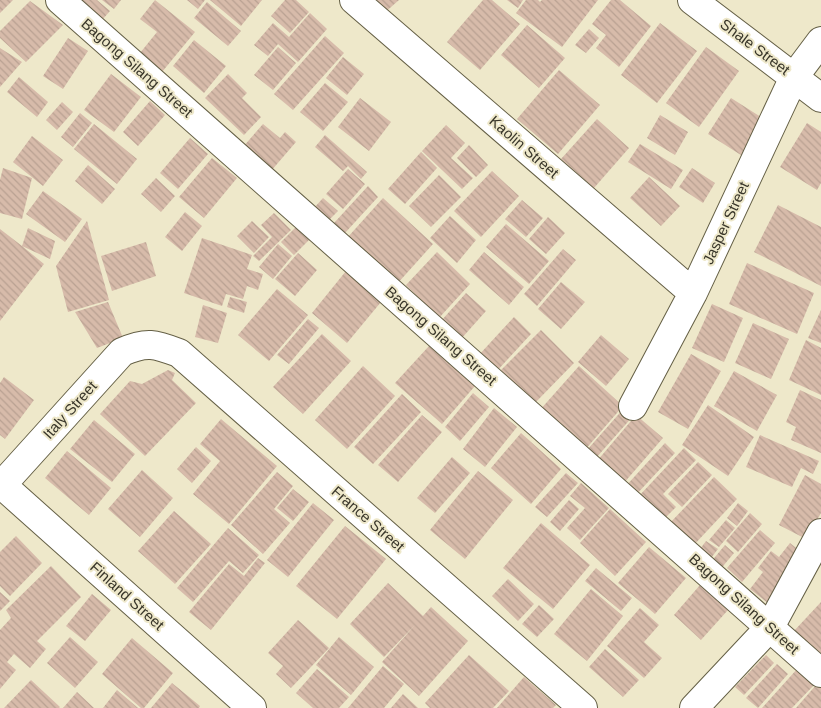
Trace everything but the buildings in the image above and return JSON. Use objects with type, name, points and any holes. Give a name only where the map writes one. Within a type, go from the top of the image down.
[{"type":"street","name":"Bagong Silang Street","points":[[60,0],[821,673]]},
{"type":"street","name":"Kaolin Street","points":[[354,0],[693,293]]},
{"type":"street","name":"Shale Street","points":[[692,0],[821,98]]},
{"type":"street","name":"Jasper Street","points":[[633,406],[693,293],[794,77],[821,41]]},
{"type":"street","name":"Italy Street","points":[[1,486],[122,352],[134,346],[146,344]]},
{"type":"street","name":"France Street","points":[[146,344],[179,353],[583,708]]},
{"type":"street","name":"Finland Street","points":[[1,486],[252,708]]},
{"type":"street","points":[[694,708],[770,627],[821,533]]}]
